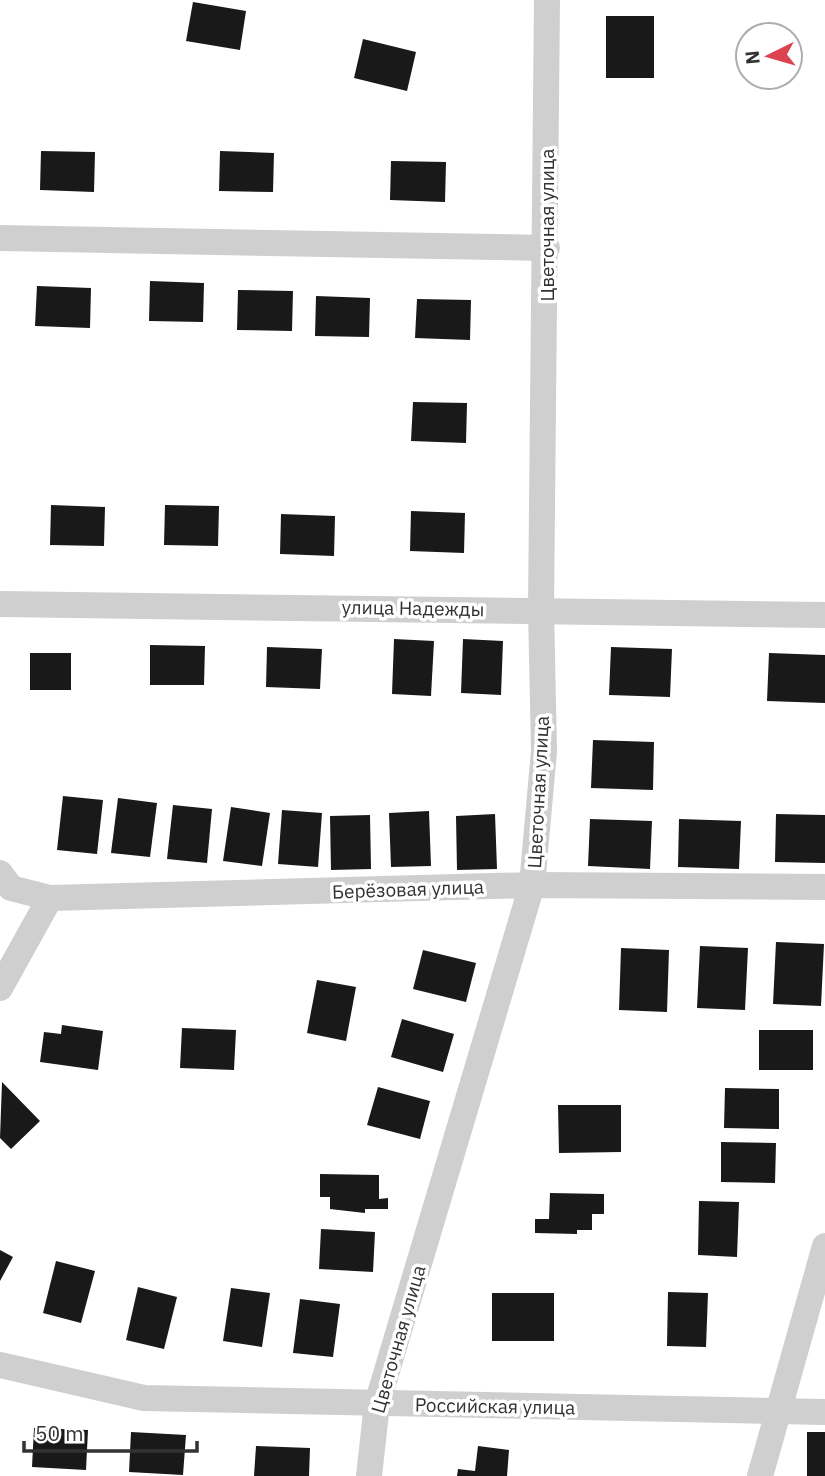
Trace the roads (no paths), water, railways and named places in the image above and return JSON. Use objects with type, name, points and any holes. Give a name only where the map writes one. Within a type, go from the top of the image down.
[{"type":"street","name":"Цветочная улица","points":[[369,1476],[377,1404],[532,885],[544,751],[541,609],[547,248],[547,0]]},
{"type":"street","points":[[0,238],[547,248]]},
{"type":"street","name":"улица Надежды","points":[[0,604],[541,609],[825,615]]},
{"type":"street","name":"Берёзовая улица","points":[[0,873],[11,888],[50,898],[532,885],[825,887]]},
{"type":"street","points":[[0,988],[50,898]]},
{"type":"street","points":[[760,1476],[825,1246]]},
{"type":"street","name":"Российская улица","points":[[0,1365],[144,1398],[825,1412]]}]
